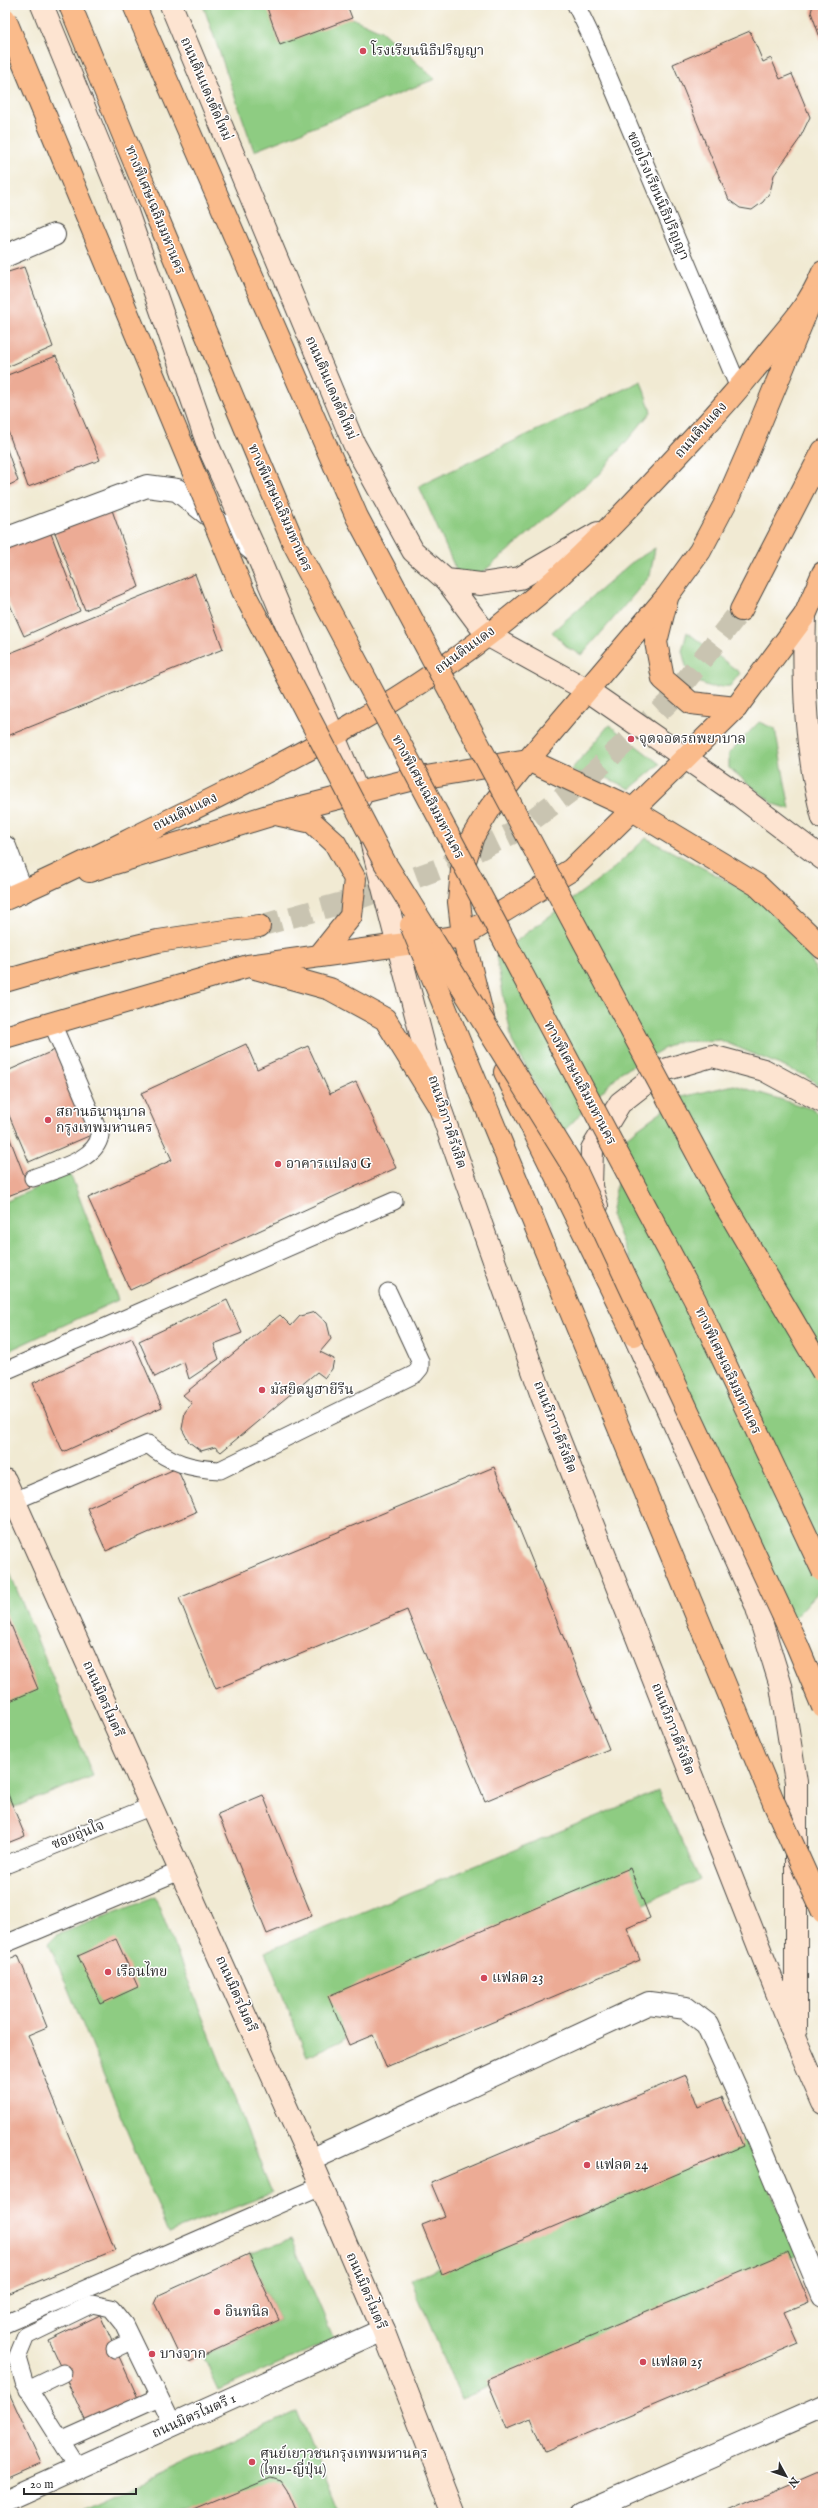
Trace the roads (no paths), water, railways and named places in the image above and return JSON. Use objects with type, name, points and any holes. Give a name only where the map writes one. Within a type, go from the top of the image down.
[{"type":"main road","points":[[42,5],[127,212],[209,448],[256,552],[334,735]]},
{"type":"main road","name":"ทางพิเศษเฉลิมมหานคร","points":[[70,5],[294,544],[695,1300],[823,1571]]},
{"type":"main road","points":[[134,5],[357,517],[721,1198],[823,1372]]},
{"type":"main road","name":"ถนนดินแดงตัดใหม่","points":[[171,5],[354,444],[413,551],[446,580],[487,635]]},
{"type":"main road","points":[[5,19],[243,591],[385,863],[577,1173],[791,1631],[823,1707]]},
{"type":"main road","name":"ถนนดินแดง","points":[[14,895],[251,780],[334,735],[411,689],[487,635],[563,574],[618,520],[739,388],[812,298],[823,272]]},
{"type":"main road","points":[[796,2041],[796,1782],[781,1686],[756,1605],[634,1335],[488,1037],[463,936],[459,902],[462,870],[473,836],[490,808],[528,760],[668,595],[700,551],[728,498],[812,298]]},
{"type":"main road","points":[[741,610],[823,451]]},
{"type":"main road","points":[[446,580],[480,584],[520,578],[618,520]]},
{"type":"main road","points":[[5,1036],[248,966],[463,936],[571,870],[736,708],[805,615],[823,573]]},
{"type":"main road","points":[[668,595],[656,642],[663,679],[691,703],[736,708]]},
{"type":"main road","points":[[805,615],[803,679],[810,753],[817,795],[823,818]]},
{"type":"main road","points":[[487,635],[587,690],[732,790],[823,859]]},
{"type":"main road","name":"ถนนวิภาวดีรังสิต","points":[[334,735],[359,793],[397,946],[440,1108],[542,1396],[796,2041],[823,2103]]},
{"type":"main road","points":[[14,895],[274,814],[414,779],[528,760],[632,810],[757,885],[823,948]]},
{"type":"main road","points":[[274,814],[312,822],[335,843],[354,879],[351,916],[319,956]]},
{"type":"main road","points":[[385,863],[774,1803],[823,1912]]},
{"type":"main road","points":[[5,981],[71,962],[158,941],[259,926]]},
{"type":"main road","points":[[248,966],[330,989],[385,1019],[440,1108]]},
{"type":"main road","points":[[634,1335],[591,1187],[592,1149],[620,1103],[661,1071],[712,1056],[764,1070],[823,1102]]},
{"type":"main road","name":"ถนนมิตรไมตรี","points":[[8,1490],[152,1806],[310,2160],[383,2330],[454,2513]]},
{"type":"street","points":[[5,256],[54,236]]},
{"type":"street","points":[[5,540],[147,486],[177,490],[256,552]]},
{"type":"street","points":[[5,847],[14,895]]},
{"type":"street","points":[[310,2160],[649,2003],[686,2008],[707,2024],[742,2102],[823,2296]]},
{"type":"street","name":"ถนนมิตรไมตรี 1","points":[[5,2501],[383,2330]]},
{"type":"street","points":[[582,2513],[823,2407]]},
{"type":"lane","name":"ซอยโรงเรียนนิธิปริญญา","points":[[576,5],[596,48],[739,388]]},
{"type":"lane","points":[[33,1178],[85,1157],[98,1145],[100,1135],[52,1023]]},
{"type":"lane","points":[[5,1371],[394,1201]]},
{"type":"lane","points":[[8,1490],[148,1444],[162,1457],[182,1465],[201,1469],[220,1470],[415,1374],[420,1368],[420,1361],[388,1292]]},
{"type":"lane","name":"ซอยอุ่นใจ","points":[[5,1865],[152,1806]]},
{"type":"lane","points":[[5,1944],[180,1871]]},
{"type":"lane","points":[[5,2324],[321,2186]]},
{"type":"lane","points":[[78,2468],[28,2390],[17,2358],[26,2336],[92,2304],[111,2308],[124,2324],[173,2425]]},
{"type":"lane","points":[[115,2349],[132,2341]]},
{"type":"lane","points":[[28,2390],[63,2373]]},
{"type":"lane","points":[[61,2441],[159,2397]]},
{"type":"tunnel","points":[[259,926],[357,899],[441,868],[517,831],[583,782],[668,703],[741,610]]},
{"type":"place","name":"โรงเรียนนิธิปริญญา","points":[[363,51]]},
{"type":"place","name":"จุดจอดรถพยาบาล","points":[[631,739]]},
{"type":"place","name":"สถานธนานุบาล กรุงเทพมหานคร","points":[[48,1120]]},
{"type":"place","name":"อาคารแปลง G","points":[[278,1164]]},
{"type":"place","name":"มัสยิดมูฮายีรีน","points":[[262,1390]]},
{"type":"place","name":"เรือนไทย","points":[[108,1972]]},
{"type":"place","name":"แฟลต 23","points":[[484,1978]]},
{"type":"place","name":"แฟลต 24","points":[[587,2165]]},
{"type":"place","name":"อินทนิล","points":[[217,2312]]},
{"type":"place","name":"บางจาก","points":[[152,2354]]},
{"type":"place","name":"แฟลต 25","points":[[643,2362]]},
{"type":"place","name":"ศูนย์เยาวชนกรุงเทพมหานคร (ไทย-ญี่ปุ่น)","points":[[252,2462]]}]
